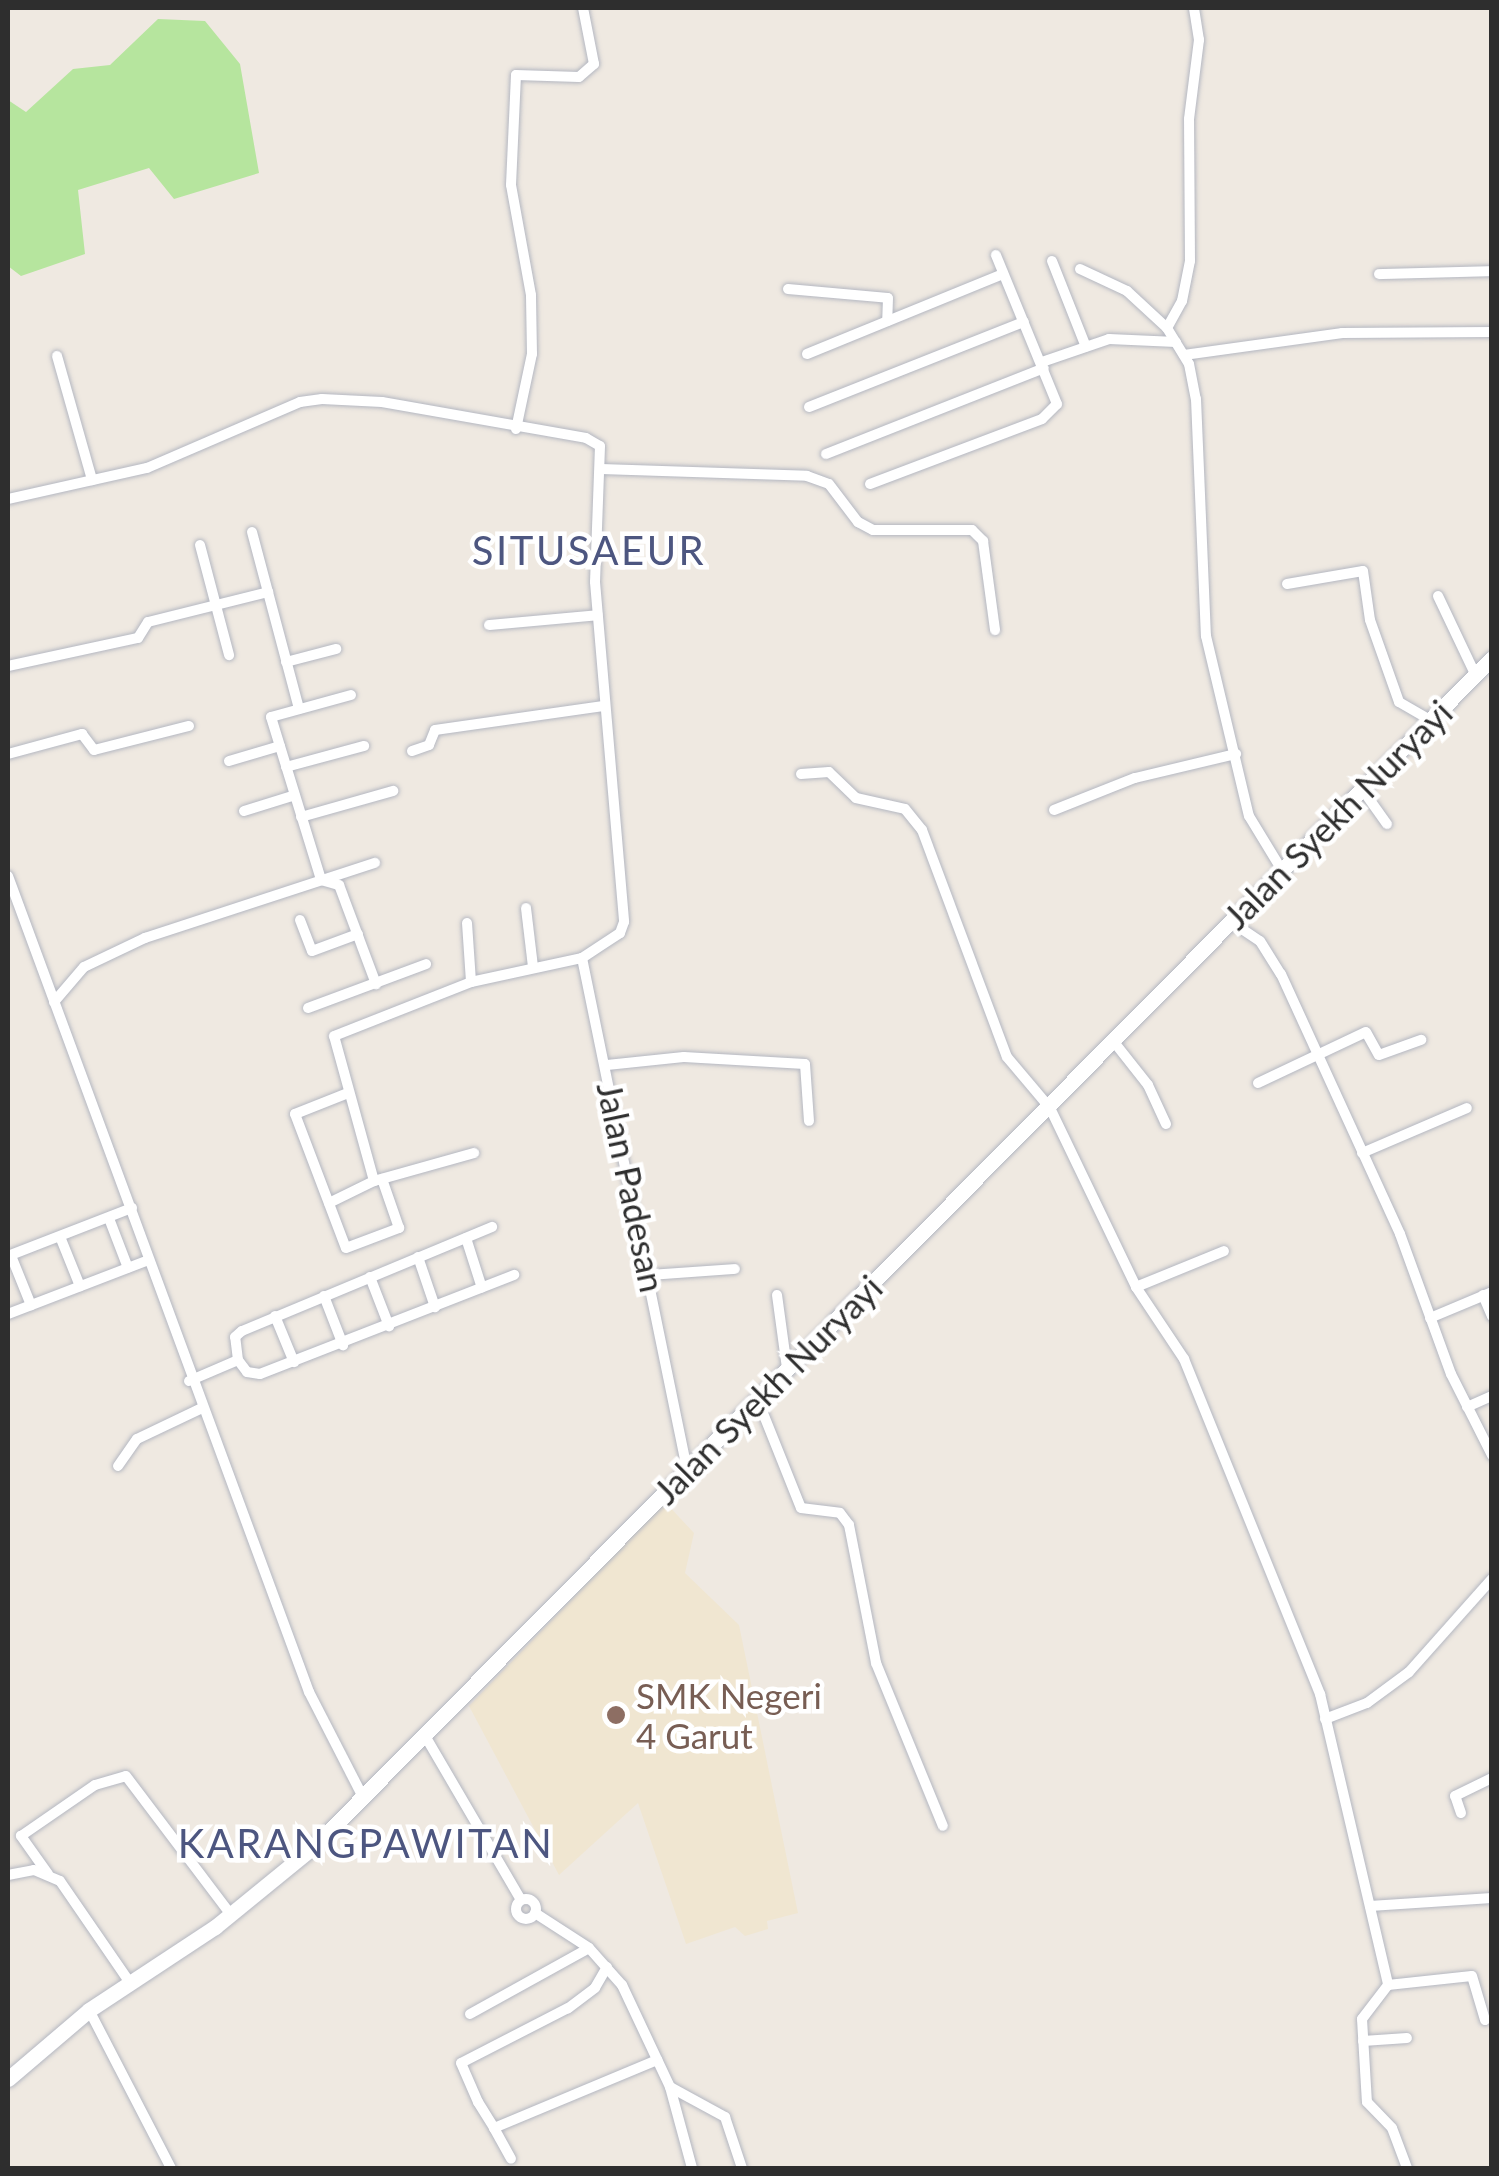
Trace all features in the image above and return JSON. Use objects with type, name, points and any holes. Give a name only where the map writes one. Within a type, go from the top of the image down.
[{"type":"main road","name":"Jalan Syekh Nuryayi","points":[[8,2079],[90,2010],[230,1915],[363,1797],[1050,1108],[1280,866],[1486,666]]},
{"type":"street","points":[[516,429],[532,354],[531,296],[511,185],[516,76],[576,77],[594,64],[583,8]]},
{"type":"street","points":[[1167,328],[1182,301],[1190,260],[1189,119],[1199,40],[1194,8]]},
{"type":"street","points":[[870,484],[1042,418],[1057,404],[996,255]]},
{"type":"street","points":[[1052,262],[1086,347]]},
{"type":"street","points":[[1080,269],[1127,291],[1167,328],[1184,356],[1196,399],[1206,636],[1253,828],[1280,866]]},
{"type":"street","points":[[1379,274],[1492,270]]},
{"type":"street","points":[[807,354],[1004,274]]},
{"type":"street","points":[[788,289],[888,298],[887,321]]},
{"type":"street","points":[[809,407],[1024,322]]},
{"type":"street","points":[[1184,356],[1342,333],[1492,332]]},
{"type":"street","points":[[826,454],[1109,339],[1176,342]]},
{"type":"street","points":[[57,356],[92,480]]},
{"type":"street","points":[[8,499],[147,468],[300,402],[322,399],[382,402],[592,440],[600,446],[598,615],[623,929],[582,958],[471,982],[339,1031],[333,1041],[348,1094],[397,1231],[346,1248],[295,1114],[348,1094]]},
{"type":"street","points":[[601,470],[807,476],[829,484],[858,522],[873,530],[972,530],[983,541],[995,630]]},
{"type":"street","points":[[252,532],[299,709]]},
{"type":"street","points":[[200,546],[229,655]]},
{"type":"street","points":[[1287,584],[1362,571],[1370,620],[1398,702],[1432,721]]},
{"type":"street","points":[[8,666],[138,638],[148,622],[268,592]]},
{"type":"street","points":[[1438,596],[1486,666]]},
{"type":"street","points":[[489,625],[598,615]]},
{"type":"street","points":[[286,662],[336,649]]},
{"type":"street","points":[[321,880],[271,717],[351,696]]},
{"type":"street","points":[[412,751],[429,746],[435,730],[603,706]]},
{"type":"street","points":[[8,754],[82,734],[94,750],[189,726]]},
{"type":"street","points":[[228,761],[280,746]]},
{"type":"street","points":[[286,768],[364,746]]},
{"type":"street","points":[[1054,810],[1135,778],[1236,754]]},
{"type":"street","points":[[802,774],[829,772],[856,798],[905,809],[922,830],[1004,1050],[1050,1108],[1136,1286],[1184,1358],[1224,1469],[1305,1646],[1388,1985]]},
{"type":"street","points":[[1362,789],[1387,824]]},
{"type":"street","points":[[301,817],[393,791]]},
{"type":"street","points":[[244,811],[295,795]]},
{"type":"street","points":[[54,1002],[84,967],[145,938],[375,863]]},
{"type":"street","points":[[8,876],[11,899],[132,1208],[189,1381],[309,1692],[363,1797]]},
{"type":"street","points":[[321,880],[340,885],[376,984]]},
{"type":"street","points":[[526,908],[533,967]]},
{"type":"street","points":[[300,920],[312,951],[358,934]]},
{"type":"street","points":[[1230,921],[1268,950],[1362,1154],[1467,1407],[1492,1455]]},
{"type":"street","points":[[467,923],[471,982]]},
{"type":"street","name":"Jalan Padesan","points":[[582,958],[651,1274],[688,1469]]},
{"type":"street","points":[[308,1008],[426,964]]},
{"type":"street","points":[[1258,1082],[1314,1051],[1366,1032],[1378,1055],[1421,1040]]},
{"type":"street","points":[[1114,1042],[1148,1085],[1166,1124]]},
{"type":"street","points":[[607,1066],[684,1057],[805,1064],[809,1121]]},
{"type":"street","points":[[1362,1154],[1467,1108]]},
{"type":"street","points":[[329,1203],[378,1180],[474,1153]]},
{"type":"street","points":[[30,1305],[10,1256],[132,1208]]},
{"type":"street","points":[[110,1221],[128,1268]]},
{"type":"street","points":[[492,1227],[275,1316],[235,1337],[238,1360],[253,1375],[343,1345],[514,1275]]},
{"type":"street","points":[[466,1238],[482,1288]]},
{"type":"street","points":[[61,1239],[80,1286]]},
{"type":"street","points":[[1136,1286],[1224,1251]]},
{"type":"street","points":[[418,1258],[436,1307]]},
{"type":"street","points":[[8,1314],[149,1260]]},
{"type":"street","points":[[651,1274],[734,1268]]},
{"type":"street","points":[[370,1277],[389,1326]]},
{"type":"street","points":[[1430,1318],[1487,1294],[1492,1316]]},
{"type":"street","points":[[777,1295],[787,1368]]},
{"type":"street","points":[[324,1296],[343,1345]]},
{"type":"street","points":[[275,1316],[294,1362]]},
{"type":"street","points":[[189,1381],[238,1360]]},
{"type":"street","points":[[1467,1407],[1492,1396]]},
{"type":"street","points":[[757,1398],[800,1508],[833,1511],[849,1525],[876,1663],[943,1826]]},
{"type":"street","points":[[118,1466],[138,1439],[200,1409]]},
{"type":"street","points":[[1325,1720],[1368,1702],[1409,1672],[1492,1579]]},
{"type":"street","points":[[424,1734],[521,1900],[534,1902],[535,1913],[589,1948],[631,2000],[670,2087],[692,2168]]},
{"type":"street","points":[[130,1983],[60,1881],[48,1874],[21,1836],[95,1785],[126,1776],[230,1915]]},
{"type":"street","points":[[1462,1813],[1455,1796],[1492,1778]]},
{"type":"street","points":[[8,1875],[48,1874]]},
{"type":"street","points":[[1370,1906],[1492,1898]]},
{"type":"street","points":[[470,2014],[589,1948]]},
{"type":"street","points":[[511,2159],[461,2063],[568,2008],[594,1988],[607,1967]]},
{"type":"street","points":[[1407,2168],[1392,2128],[1367,2102],[1362,2018],[1388,1985],[1472,1976],[1485,2020]]},
{"type":"street","points":[[90,2010],[171,2168]]},
{"type":"street","points":[[1363,2041],[1407,2038]]},
{"type":"street","points":[[494,2128],[657,2060]]},
{"type":"street","points":[[670,2087],[725,2117],[742,2168]]},
{"type":"shaded area","name":"SMK Negeri 4 Garut","points":[[665,1502],[694,1533],[685,1573],[739,1625],[798,1913],[767,1921],[768,1929],[745,1936],[735,1927],[686,1944],[638,1803],[559,1875],[469,1706]]},
{"type":"green space","points":[[158,19],[205,21],[240,64],[259,173],[174,199],[149,168],[78,190],[85,254],[21,276],[8,266],[8,100],[26,112],[73,69],[110,65]]},
{"type":"place","name":"SMK Negeri 4 Garut","points":[[616,1715]]},
{"type":"district","name":"SITUSAEUR","points":[[589,550]]},
{"type":"district","name":"KARANGPAWITAN","points":[[366,1843]]}]
